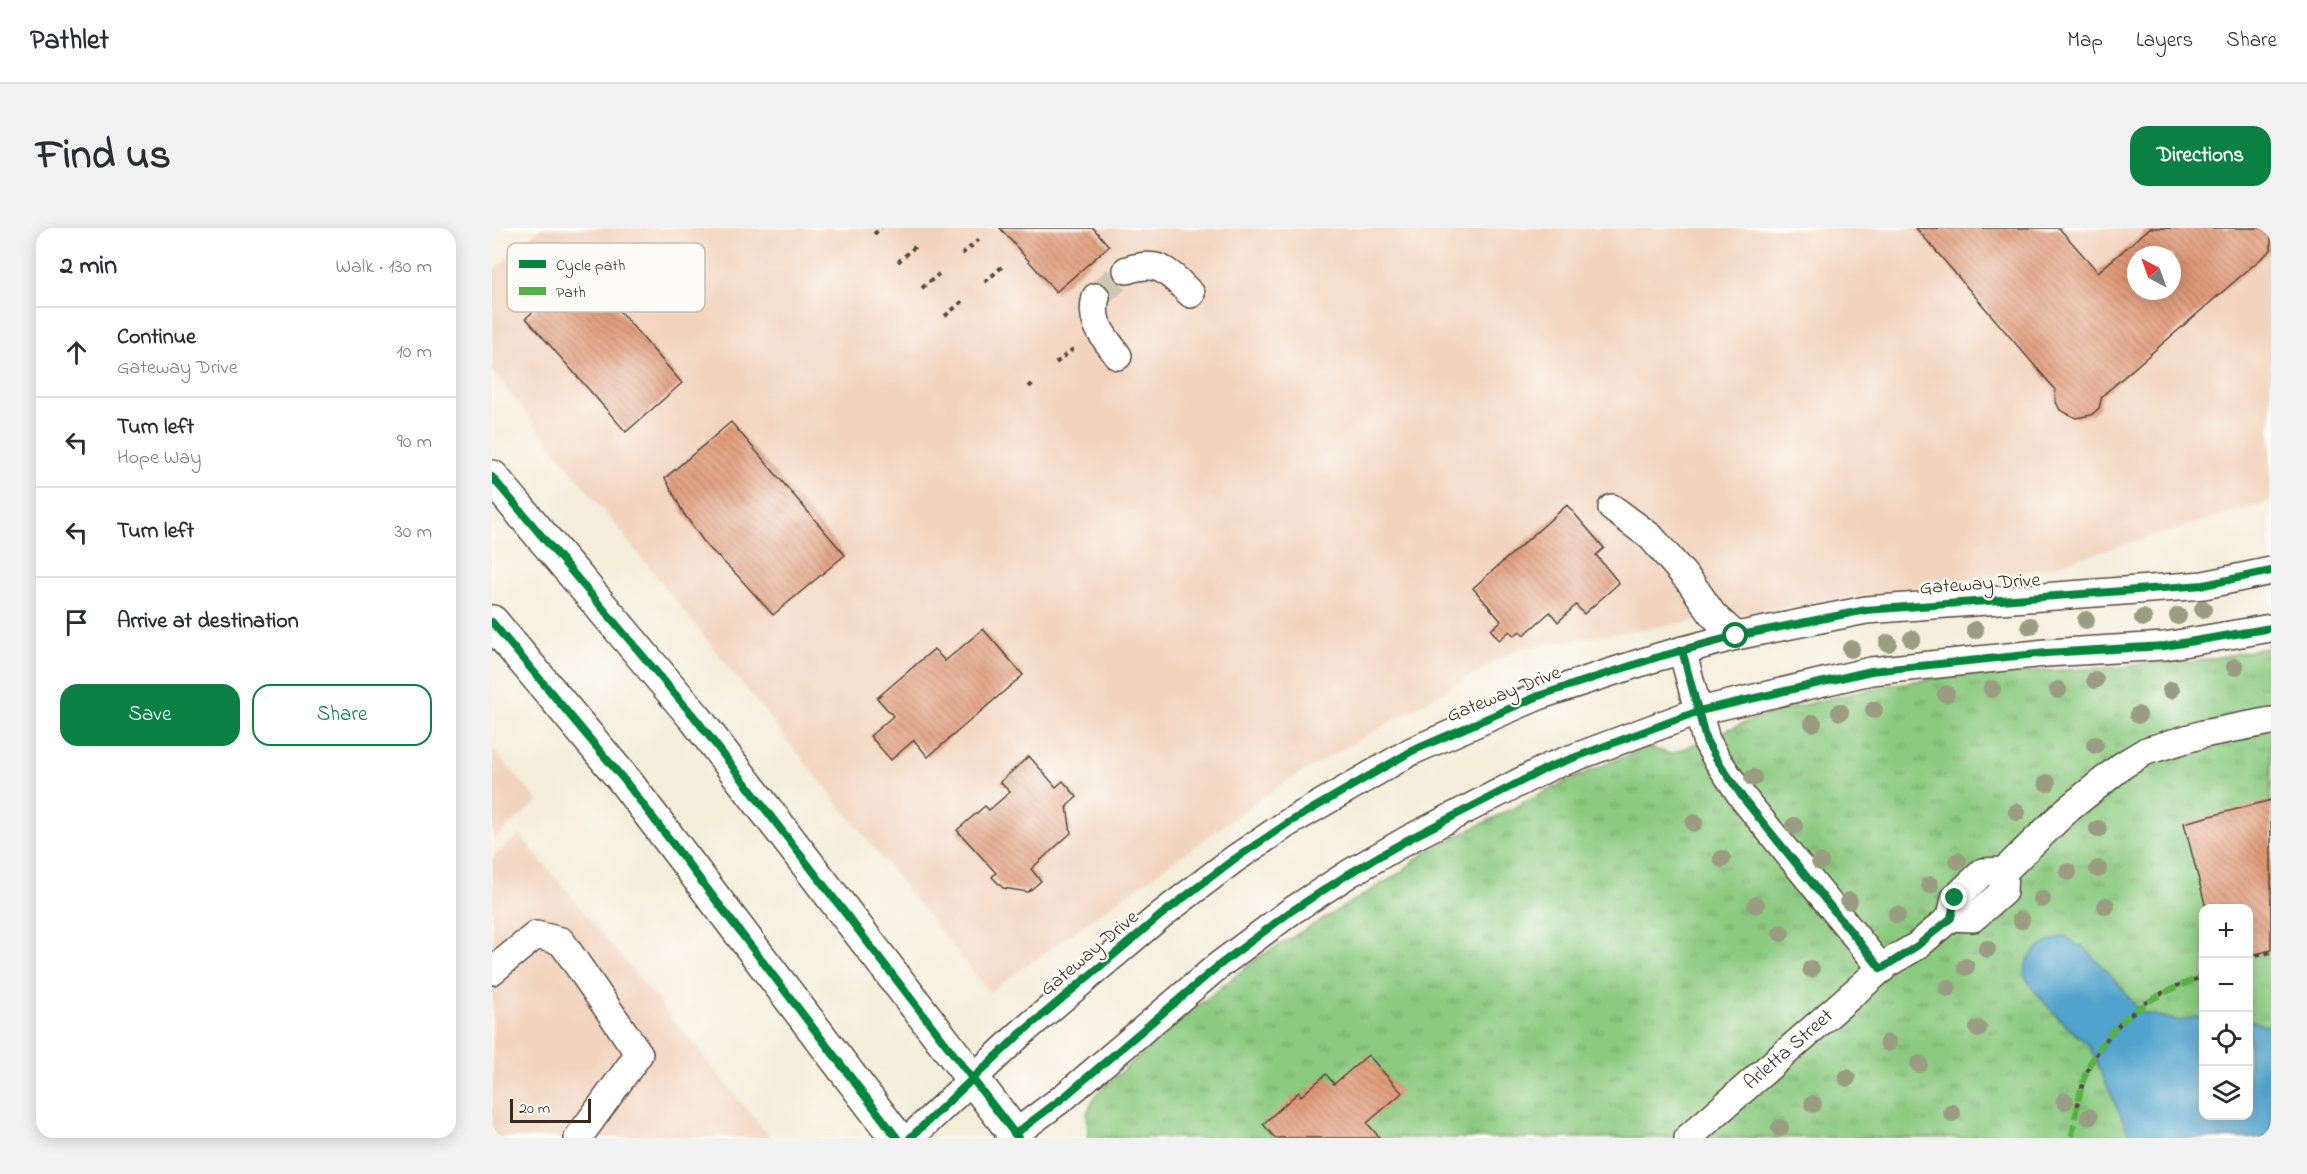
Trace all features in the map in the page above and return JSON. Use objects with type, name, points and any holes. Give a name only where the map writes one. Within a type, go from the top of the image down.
[{"type":"main road","points":[[492,477],[696,719],[1014,1137]]},
{"type":"main road","points":[[492,622],[625,781],[897,1138]]},
{"type":"street","points":[[1127,270],[1144,264],[1165,270],[1191,294]]},
{"type":"street","points":[[1096,297],[1092,311],[1098,328],[1118,356]]},
{"type":"street","points":[[1612,508],[1651,537],[1691,583],[1713,615],[1736,636]]},
{"type":"street","name":"Gateway Drive","points":[[910,1138],[1020,1034],[1161,915],[1233,860],[1299,817],[1412,751],[1541,694],[1682,650],[1736,636],[1866,610],[2204,585],[2271,571]]},
{"type":"street","points":[[1014,1137],[1254,937],[1350,873],[1409,839],[1549,767],[1699,711],[1871,671],[2046,653],[2165,646],[2271,628]]},
{"type":"street","points":[[1682,650],[1706,740],[1743,798],[1885,966]]},
{"type":"street","name":"Arletta Street","points":[[1688,1138],[1885,966],[1917,946],[1951,918],[1973,918],[2003,892],[2004,871],[2067,810],[2123,765],[2146,751],[2203,734],[2271,721]]},
{"type":"street","points":[[492,971],[536,935],[561,941],[639,1054],[578,1138]]},
{"type":"path","points":[[874,234],[881,228]]},
{"type":"path","points":[[962,254],[982,237]]},
{"type":"path","points":[[898,262],[916,246]]},
{"type":"path","points":[[985,282],[1005,264]]},
{"type":"path","points":[[922,288],[939,274]]},
{"type":"path","points":[[945,316],[963,301]]},
{"type":"path","points":[[1056,363],[1073,349]]},
{"type":"path","points":[[1029,387],[1034,382]]},
{"type":"path","points":[[2253,957],[2271,952]]},
{"type":"path","points":[[2077,1106],[2091,1062],[2119,1024],[2159,994],[2199,978]]},
{"type":"shaded area","points":[[540,228],[2271,228],[2271,501],[2049,567],[1519,648],[1282,784],[989,992],[492,371],[492,271],[507,258],[507,312],[705,312],[705,243],[523,243]]},
{"type":"shaded area","points":[[492,748],[538,801],[492,840]]},
{"type":"shaded area","points":[[520,835],[771,1138],[492,1138],[492,858]]},
{"type":"green space","points":[[2271,647],[2271,1138],[1088,1138],[1087,1113],[1097,1094],[1163,1034],[1259,957],[1397,875],[1426,852],[1569,780],[1647,747],[1671,754],[1751,720],[1786,709],[1889,685],[1959,675],[2127,667],[2161,660],[2193,662]]},
{"type":"water","points":[[2065,936],[2079,946],[2082,945],[2118,983],[2140,1012],[2180,1021],[2199,1017],[2199,1120],[2253,1120],[2253,1021],[2271,1026],[2271,1138],[2131,1138],[2088,1044],[2053,1012],[2024,975],[2025,967],[2032,954],[2050,941]]},
{"type":"building","points":[[1000,228],[1093,228],[1109,246],[1056,292]]},
{"type":"building","points":[[1916,228],[2059,228],[2098,272],[2127,247],[2127,300],[2181,300],[2181,246],[2129,246],[2150,228],[2271,228],[2271,250],[2102,396],[2099,408],[2091,415],[2076,418],[2060,410],[2056,402],[2055,389]]},
{"type":"building","points":[[533,312],[620,312],[682,383],[626,432],[526,318]]},
{"type":"building","points":[[731,422],[845,555],[773,615],[707,546],[684,514],[665,478]]},
{"type":"building","points":[[1567,505],[1604,548],[1596,555],[1619,583],[1584,614],[1576,605],[1558,622],[1550,612],[1524,635],[1520,631],[1514,636],[1510,631],[1499,640],[1491,630],[1501,621],[1473,588]]},
{"type":"building","points":[[983,629],[1023,675],[928,757],[914,740],[891,760],[870,736],[893,716],[877,698],[934,649],[945,661]]},
{"type":"building","points":[[1029,756],[1056,787],[1063,781],[1077,797],[1067,806],[1071,833],[1031,869],[1041,881],[1028,892],[1003,888],[992,877],[996,873],[957,830],[985,806],[989,810],[1010,792],[1000,782]]},
{"type":"building","points":[[2271,800],[2271,950],[2253,955],[2253,904],[2205,904],[2184,823]]},
{"type":"building","points":[[1368,1055],[1402,1093],[1367,1123],[1380,1138],[1275,1138],[1263,1124],[1299,1092],[1301,1096],[1326,1074],[1334,1084]]},
{"type":"tunnel","points":[[1096,297],[1127,270]]},
{"type":"marked path","points":[[2072,1136],[2083,1082],[2101,1045],[2114,1029],[2145,1004],[2199,978]]},
{"type":"cycle path","points":[[492,477],[696,719],[1018,1138]]},
{"type":"cycle path","points":[[910,1138],[1020,1034],[1161,915],[1233,860],[1288,823],[1412,751],[1541,695],[1658,657],[1736,636],[1866,610],[2204,585],[2271,571]]},
{"type":"cycle path","points":[[492,622],[625,781],[897,1138]]},
{"type":"cycle path","points":[[1015,1134],[1064,1097],[1218,966],[1290,912],[1350,873],[1409,839],[1549,767],[1699,711],[1871,671],[2046,653],[2165,646],[2271,628]]},
{"type":"route","points":[[1736,636],[1682,650],[1706,740],[1743,798],[1881,969],[1917,946],[1951,918],[1955,898]]}]
